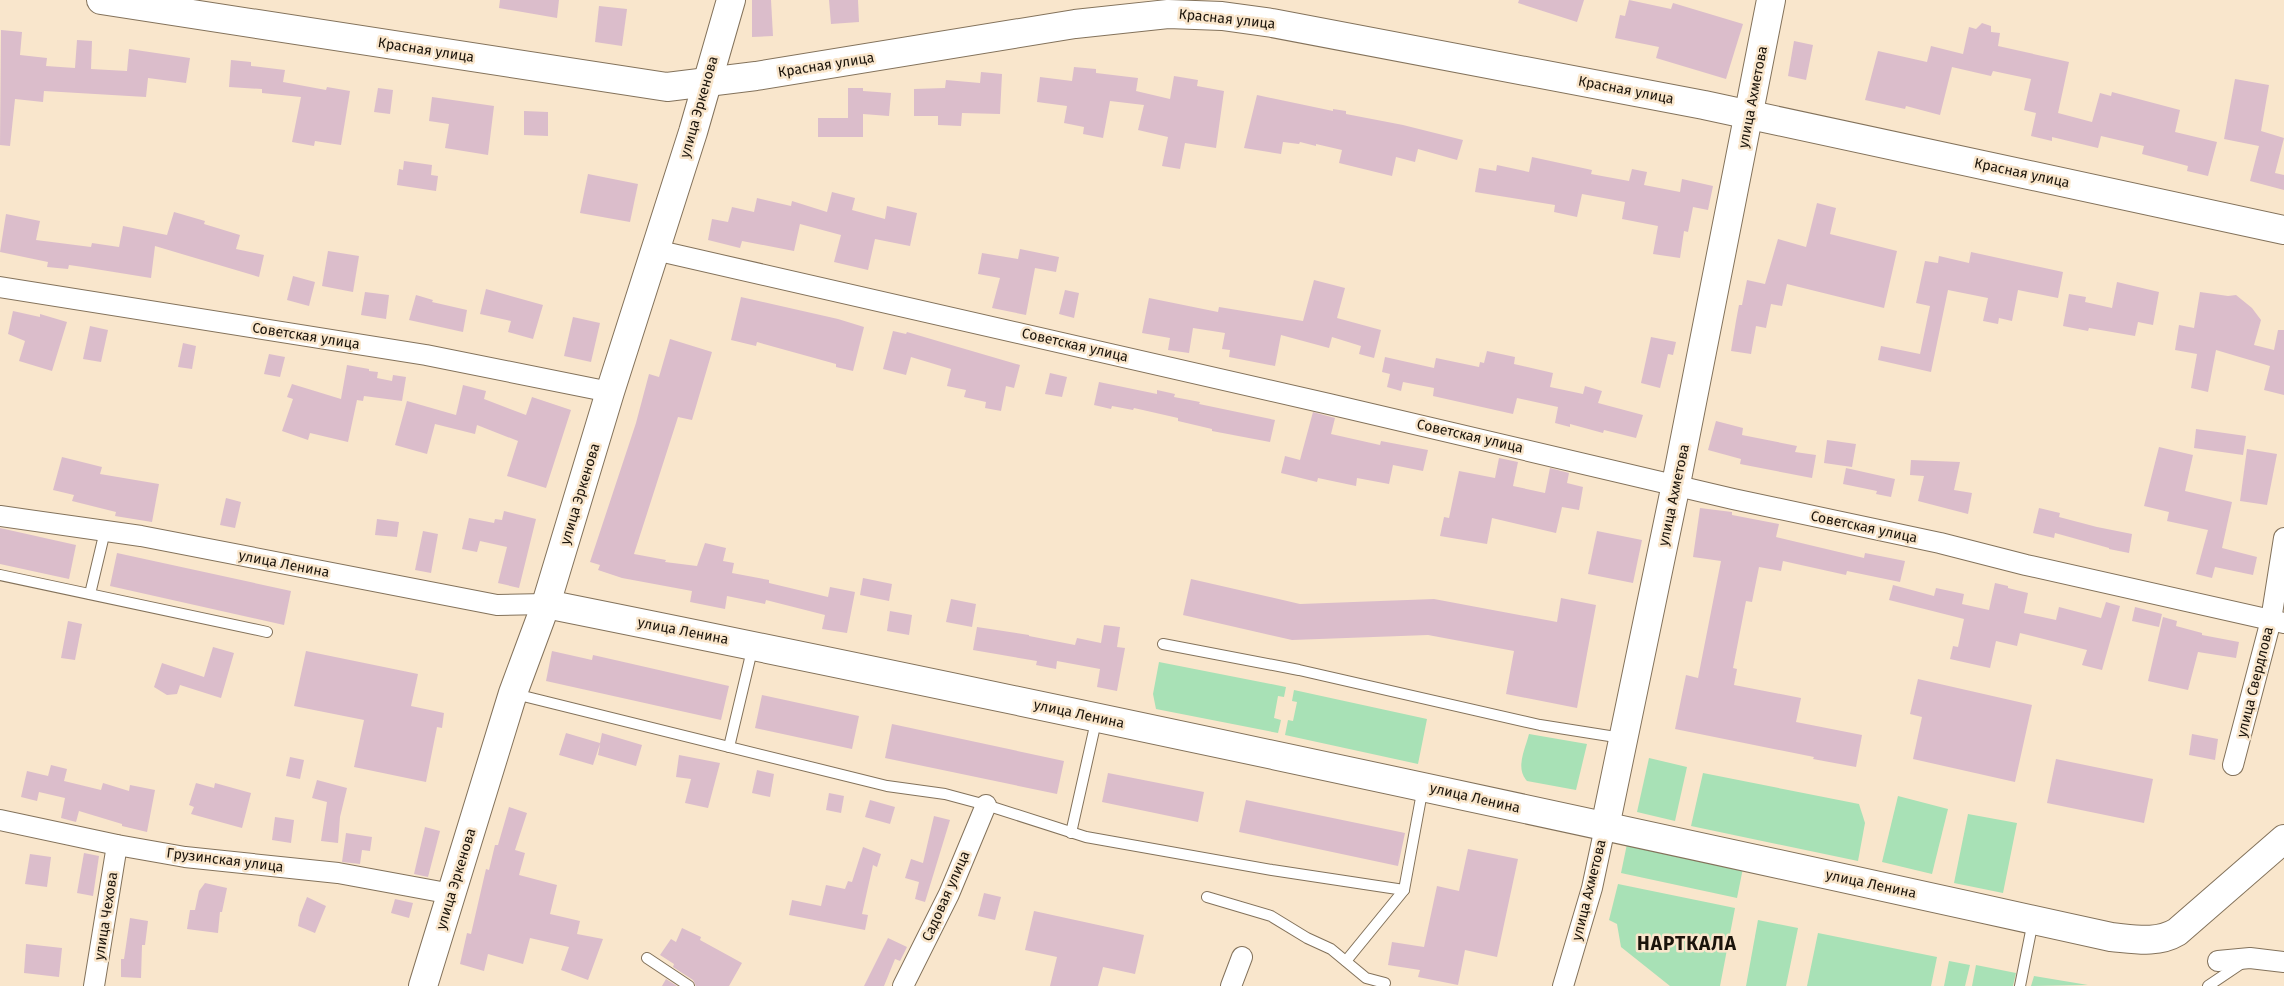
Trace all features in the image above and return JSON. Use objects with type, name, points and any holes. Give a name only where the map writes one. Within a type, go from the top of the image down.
[{"type":"street","name":"Красная улица","points":[[101,0],[667,87],[756,76],[1075,24],[1168,14],[1196,14],[1272,23],[1750,114],[2284,230]]},
{"type":"street","name":"улица Эркенова","points":[[423,986],[513,693],[546,604],[610,392],[693,132],[731,0]]},
{"type":"street","name":"улица Ахметова","points":[[1564,986],[1592,888],[1624,738],[1750,114],[1771,0]]},
{"type":"street","name":"Советская улица","points":[[655,250],[1830,521],[1940,543],[2026,565],[2277,621]]},
{"type":"street","name":"Советская улица","points":[[0,287],[426,355],[610,392]]},
{"type":"street","name":"улица Ленина","points":[[0,516],[141,536],[497,605],[546,604],[753,645],[1424,786],[2111,937],[2154,940],[2168,937],[2190,923],[2284,839]]},
{"type":"street","name":"улица Свердлова","points":[[2233,765],[2277,621],[2284,538]]},
{"type":"street","name":"Садовая улица","points":[[904,986],[949,894],[986,805]]},
{"type":"street","name":"Грузинская улица","points":[[0,820],[117,845],[185,857],[338,873],[452,894]]},
{"type":"street","name":"улица Чехова","points":[[94,986],[117,845]]},
{"type":"street","points":[[1231,986],[1242,957]]},
{"type":"street","points":[[2218,961],[2250,958],[2284,962]]},
{"type":"lane","points":[[90,594],[105,531]]},
{"type":"lane","points":[[0,575],[267,632]]},
{"type":"lane","points":[[1163,644],[1307,672],[1522,721],[1624,738]]},
{"type":"lane","points":[[729,747],[753,645]]},
{"type":"lane","points":[[513,693],[887,786],[945,794],[986,805],[1071,834],[1272,870],[1404,890]]},
{"type":"lane","points":[[1071,834],[1097,717]]},
{"type":"lane","points":[[1346,961],[1404,890],[1424,786]]},
{"type":"lane","points":[[1208,896],[1271,916],[1308,938],[1332,949],[1366,978],[1385,984]]},
{"type":"lane","points":[[2020,986],[2034,920]]},
{"type":"lane","points":[[647,958],[689,986]]},
{"type":"lane","points":[[2208,986],[2250,958]]},
{"type":"green space","points":[[1159,662],[1286,687],[1284,697],[1278,696],[1274,718],[1281,720],[1278,733],[1156,709],[1153,694]]},
{"type":"green space","points":[[1294,690],[1427,719],[1418,764],[1285,735],[1288,720],[1293,721],[1297,702],[1292,701]]},
{"type":"green space","points":[[1529,734],[1587,744],[1576,790],[1527,781],[1523,776],[1521,765]]},
{"type":"green space","points":[[1649,758],[1687,767],[1675,821],[1637,812]]},
{"type":"green space","points":[[1703,773],[1859,804],[1865,823],[1858,861],[1691,826]]},
{"type":"green space","points":[[1898,796],[1948,809],[1932,874],[1882,862]]},
{"type":"green space","points":[[1968,814],[2017,823],[2003,893],[1954,883]]},
{"type":"green space","points":[[1627,844],[1743,868],[1737,898],[1621,873]]},
{"type":"green space","points":[[1618,884],[1735,908],[1720,986],[1670,986],[1621,947],[1617,924],[1609,920]]},
{"type":"green space","points":[[1758,920],[1798,928],[1786,986],[1746,986]]},
{"type":"green space","points":[[1818,933],[1937,957],[1931,986],[1807,986]]},
{"type":"green space","points":[[1949,961],[1970,965],[1965,986],[1944,986]]},
{"type":"green space","points":[[1976,965],[2016,973],[2013,986],[1972,986]]},
{"type":"green space","points":[[2034,976],[2088,985],[2031,986]]},
{"type":"building","points":[[500,0],[559,0],[557,18],[499,8]]},
{"type":"building","points":[[752,0],[771,0],[773,36],[752,37]]},
{"type":"building","points":[[829,0],[858,0],[859,22],[831,24]]},
{"type":"building","points":[[1519,0],[1584,0],[1577,22],[1518,3]]},
{"type":"building","points":[[1629,0],[1671,9],[1673,3],[1743,24],[1726,79],[1656,58],[1659,47],[1615,38],[1620,15],[1625,16]]},
{"type":"building","points":[[599,6],[627,9],[622,46],[595,42]]},
{"type":"building","points":[[1982,23],[1991,26],[1991,32],[2000,33],[1998,46],[2069,62],[2058,113],[2092,122],[2100,93],[2111,96],[2112,92],[2180,110],[2175,132],[2217,142],[2208,176],[2187,171],[2188,166],[2142,154],[2144,146],[2101,136],[2098,148],[2052,137],[2052,141],[2031,136],[2036,113],[2024,110],[2031,79],[1993,71],[1991,76],[1952,67],[1940,115],[1906,106],[1905,109],[1865,100],[1878,51],[1927,62],[1931,46],[1963,54],[1969,27],[1976,29]]},
{"type":"building","points":[[1,30],[22,32],[20,55],[47,58],[46,66],[75,68],[77,40],[92,41],[91,69],[127,71],[129,49],[190,58],[186,83],[148,78],[146,97],[44,91],[43,102],[15,99],[10,146],[0,145]]},
{"type":"building","points":[[1794,41],[1813,45],[1806,80],[1788,76]]},
{"type":"building","points":[[231,60],[251,62],[251,66],[285,70],[283,82],[326,90],[327,87],[350,91],[341,145],[315,141],[314,146],[292,142],[301,97],[262,93],[262,89],[229,87]]},
{"type":"building","points":[[1074,67],[1096,69],[1096,73],[1138,78],[1136,91],[1170,99],[1174,76],[1198,80],[1197,86],[1224,91],[1216,148],[1185,143],[1180,169],[1162,166],[1168,137],[1138,130],[1144,105],[1110,101],[1103,138],[1083,134],[1084,127],[1064,123],[1067,106],[1037,102],[1040,77],[1072,81]]},
{"type":"building","points":[[981,72],[1002,74],[1000,114],[962,113],[961,126],[938,125],[938,116],[914,116],[914,89],[945,88],[946,80],[980,83]]},
{"type":"building","points":[[2235,79],[2269,85],[2261,131],[2284,138],[2275,173],[2284,175],[2284,190],[2250,181],[2259,146],[2224,139]]},
{"type":"building","points":[[378,88],[393,90],[390,114],[374,112]]},
{"type":"building","points":[[848,88],[863,88],[863,91],[891,93],[889,116],[863,114],[863,137],[818,137],[818,118],[848,118]]},
{"type":"building","points":[[1257,95],[1333,111],[1333,109],[1346,111],[1346,114],[1403,125],[1463,140],[1457,160],[1418,149],[1415,162],[1396,157],[1392,176],[1339,163],[1342,150],[1316,144],[1316,146],[1300,142],[1299,144],[1283,142],[1281,154],[1244,148]]},
{"type":"building","points":[[432,97],[494,106],[488,155],[445,148],[449,124],[429,121]]},
{"type":"building","points":[[524,111],[548,112],[548,136],[524,135]]},
{"type":"building","points":[[1532,157],[1592,170],[1591,174],[1629,181],[1632,169],[1647,172],[1644,185],[1680,192],[1682,179],[1713,186],[1708,210],[1693,207],[1688,232],[1684,231],[1680,258],[1653,254],[1658,226],[1622,219],[1625,202],[1582,194],[1577,217],[1554,212],[1555,205],[1475,192],[1479,168],[1496,171],[1497,165],[1529,172]]},
{"type":"building","points":[[404,161],[432,165],[431,175],[438,176],[436,191],[397,185],[399,169],[403,170]]},
{"type":"building","points":[[588,174],[638,184],[630,222],[580,213]]},
{"type":"building","points":[[832,192],[855,198],[852,210],[885,219],[887,206],[917,213],[910,246],[875,239],[868,270],[834,262],[841,235],[800,224],[794,251],[742,241],[740,248],[708,240],[712,219],[728,222],[732,207],[754,212],[757,198],[791,206],[792,201],[827,212]]},
{"type":"building","points":[[1817,203],[1836,208],[1830,234],[1897,251],[1884,308],[1787,284],[1782,306],[1771,304],[1766,328],[1756,326],[1751,354],[1731,351],[1739,305],[1742,305],[1747,280],[1765,284],[1778,239],[1806,247]]},
{"type":"building","points":[[174,212],[205,221],[204,224],[240,235],[236,249],[264,255],[259,277],[155,246],[151,278],[69,265],[68,269],[47,267],[48,262],[0,252],[6,214],[40,221],[36,240],[91,247],[92,243],[119,247],[123,226],[167,235]]},
{"type":"building","points":[[1020,249],[1059,257],[1056,272],[1035,268],[1026,315],[992,308],[1000,278],[978,274],[982,253],[1018,259]]},
{"type":"building","points":[[328,251],[359,256],[353,292],[322,286]]},
{"type":"building","points":[[1971,252],[2063,272],[2058,298],[2018,290],[2012,321],[1999,318],[1998,324],[1983,321],[1988,298],[1948,290],[1931,372],[1878,360],[1881,346],[1920,354],[1930,306],[1916,303],[1925,261],[1938,263],[1939,256],[1969,263]]},
{"type":"building","points":[[293,276],[315,282],[309,306],[287,300]]},
{"type":"building","points":[[1314,280],[1345,288],[1337,318],[1381,330],[1374,358],[1359,354],[1361,346],[1332,337],[1329,348],[1281,335],[1275,366],[1229,357],[1230,350],[1222,349],[1225,333],[1193,328],[1189,353],[1168,350],[1170,338],[1142,333],[1149,298],[1218,312],[1219,307],[1303,321]]},
{"type":"building","points":[[2117,282],[2159,292],[2153,325],[2138,322],[2135,336],[2089,328],[2088,331],[2063,326],[2069,294],[2086,297],[2085,302],[2112,308]]},
{"type":"building","points":[[486,289],[543,305],[533,339],[508,332],[511,321],[480,314]]},
{"type":"building","points":[[1065,290],[1079,293],[1074,318],[1059,314]]},
{"type":"building","points":[[365,292],[389,295],[386,319],[361,315]]},
{"type":"building","points":[[2200,292],[2228,296],[2236,295],[2252,308],[2261,320],[2254,345],[2274,350],[2278,330],[2284,330],[2284,395],[2264,390],[2270,366],[2216,350],[2208,392],[2191,388],[2197,354],[2175,350],[2179,325],[2194,328]]},
{"type":"building","points":[[416,295],[433,300],[432,302],[467,310],[463,332],[409,320]]},
{"type":"building","points":[[741,297],[838,319],[864,327],[853,371],[836,367],[836,364],[757,342],[756,346],[731,340]]},
{"type":"building","points":[[13,311],[40,317],[40,314],[67,322],[52,371],[19,361],[25,341],[8,334]]},
{"type":"building","points":[[573,317],[600,323],[591,362],[564,356]]},
{"type":"building","points":[[90,326],[108,330],[101,362],[83,359]]},
{"type":"building","points":[[893,331],[906,334],[907,332],[1020,365],[1014,388],[1006,386],[1001,411],[985,408],[986,402],[964,397],[966,390],[947,386],[951,369],[911,357],[906,375],[883,369]]},
{"type":"building","points":[[1651,337],[1676,342],[1673,355],[1668,354],[1660,388],[1641,383]]},
{"type":"building","points":[[670,339],[712,352],[692,420],[678,417],[634,554],[666,560],[665,562],[697,566],[705,543],[726,548],[723,561],[734,563],[732,573],[769,580],[769,583],[828,597],[830,587],[855,592],[847,633],[822,629],[825,615],[766,600],[765,604],[727,596],[725,609],[690,602],[692,591],[622,578],[598,570],[600,565],[590,562],[636,423],[649,374],[659,377]]},
{"type":"building","points":[[183,343],[196,346],[192,369],[178,367]]},
{"type":"building","points":[[1487,351],[1515,357],[1514,364],[1553,373],[1550,387],[1583,394],[1585,386],[1602,391],[1598,403],[1643,415],[1636,438],[1604,430],[1603,433],[1570,424],[1570,427],[1555,423],[1558,407],[1517,398],[1513,414],[1433,396],[1434,388],[1403,382],[1401,391],[1387,387],[1390,374],[1382,372],[1385,357],[1434,368],[1436,358],[1479,367],[1480,362],[1484,363]]},
{"type":"building","points":[[269,354],[285,357],[280,377],[264,374]]},
{"type":"building","points":[[347,365],[378,372],[377,378],[392,381],[393,375],[406,377],[402,401],[364,396],[363,401],[357,400],[348,442],[310,433],[308,440],[282,431],[293,399],[287,397],[292,384],[341,399]]},
{"type":"building","points":[[1050,373],[1067,377],[1062,397],[1045,394]]},
{"type":"building","points":[[1099,382],[1157,394],[1157,390],[1175,394],[1174,397],[1200,402],[1199,404],[1275,420],[1270,442],[1212,431],[1212,429],[1178,421],[1178,418],[1134,408],[1133,410],[1112,406],[1111,409],[1094,405]]},
{"type":"building","points":[[463,385],[486,391],[484,399],[526,415],[532,397],[571,410],[546,488],[507,476],[518,441],[477,425],[475,434],[435,424],[427,454],[395,445],[407,401],[456,415]]},
{"type":"building","points":[[1313,412],[1335,418],[1331,434],[1380,445],[1381,441],[1428,450],[1423,471],[1393,465],[1389,484],[1357,478],[1356,486],[1318,478],[1317,482],[1281,473],[1285,456],[1300,460]]},
{"type":"building","points":[[1716,421],[1743,428],[1742,435],[1797,446],[1795,452],[1816,455],[1812,478],[1740,464],[1741,459],[1708,450]]},
{"type":"building","points":[[2196,429],[2246,436],[2243,455],[2194,448]]},
{"type":"building","points":[[1827,440],[1856,444],[1852,467],[1824,463]]},
{"type":"building","points":[[2159,447],[2193,455],[2185,491],[2232,502],[2222,548],[2257,557],[2253,575],[2215,567],[2212,578],[2196,574],[2208,530],[2167,521],[2169,512],[2144,506]]},
{"type":"building","points":[[2247,449],[2277,454],[2267,505],[2240,501]]},
{"type":"building","points":[[62,457],[102,467],[100,474],[159,484],[152,522],[115,516],[116,512],[72,501],[74,495],[53,490]]},
{"type":"building","points":[[1499,458],[1518,462],[1513,486],[1545,493],[1550,468],[1569,473],[1567,483],[1583,487],[1579,510],[1562,507],[1556,533],[1492,518],[1487,544],[1440,536],[1444,517],[1449,518],[1459,471],[1495,478]]},
{"type":"building","points":[[1911,460],[1960,462],[1954,490],[1972,493],[1968,514],[1918,501],[1924,476],[1910,475]]},
{"type":"building","points":[[1846,468],[1895,479],[1891,497],[1876,494],[1877,491],[1843,484]]},
{"type":"building","points":[[226,498],[241,502],[235,528],[220,525]]},
{"type":"building","points":[[1700,508],[1732,512],[1732,515],[1779,524],[1776,537],[1864,558],[1865,553],[1905,561],[1900,582],[1847,571],[1846,575],[1783,561],[1781,571],[1759,567],[1752,602],[1746,601],[1733,668],[1737,669],[1734,685],[1801,698],[1796,722],[1862,735],[1856,767],[1675,729],[1686,675],[1698,678],[1721,561],[1693,557]]},
{"type":"building","points":[[2039,508],[2060,513],[2059,517],[2132,534],[2129,553],[2055,533],[2054,538],[2033,533]]},
{"type":"building","points":[[504,511],[536,519],[519,588],[498,583],[507,547],[480,541],[477,552],[462,549],[469,518],[494,523],[495,519],[502,520]]},
{"type":"building","points":[[377,519],[399,522],[397,537],[375,535]]},
{"type":"building","points":[[0,528],[76,545],[69,579],[0,564]]},
{"type":"building","points":[[423,531],[438,534],[431,573],[415,570]]},
{"type":"building","points":[[1597,531],[1642,540],[1633,583],[1588,574]]},
{"type":"building","points":[[117,553],[291,591],[284,625],[110,586]]},
{"type":"building","points":[[863,578],[892,584],[889,601],[860,595]]},
{"type":"building","points":[[1191,579],[1300,604],[1434,599],[1557,622],[1561,598],[1596,605],[1577,708],[1506,694],[1514,651],[1428,635],[1292,640],[1183,615]]},
{"type":"building","points":[[1995,583],[2028,593],[2024,613],[2056,620],[2059,607],[2101,618],[2106,602],[2120,606],[2102,670],[2082,665],[2087,650],[2020,633],[2017,646],[1996,641],[1990,668],[1950,659],[1953,646],[1958,647],[1964,619],[1889,600],[1893,585],[1934,596],[1936,588],[1964,594],[1962,604],[1989,610]]},
{"type":"building","points":[[951,599],[976,604],[972,627],[946,622]]},
{"type":"building","points":[[2135,607],[2162,614],[2159,627],[2132,621]]},
{"type":"building","points":[[890,611],[912,615],[909,635],[887,631]]},
{"type":"building","points":[[2163,617],[2177,621],[2176,626],[2202,633],[2202,635],[2239,642],[2236,658],[2198,652],[2188,690],[2148,681]]},
{"type":"building","points":[[68,621],[82,624],[75,660],[61,658]]},
{"type":"building","points":[[1104,625],[1120,627],[1117,647],[1125,648],[1117,691],[1097,687],[1100,669],[1057,661],[1056,669],[1036,665],[1037,661],[973,650],[977,627],[1029,635],[1075,645],[1077,638],[1101,643]]},
{"type":"building","points":[[213,647],[234,653],[221,698],[180,685],[177,694],[167,695],[154,687],[162,663],[204,677]]},
{"type":"building","points":[[306,651],[418,674],[411,706],[444,713],[442,728],[437,727],[426,782],[354,767],[364,720],[294,706]]},
{"type":"building","points":[[552,651],[592,660],[593,655],[729,686],[721,720],[546,681]]},
{"type":"building","points":[[1918,679],[2032,705],[2015,782],[1913,759],[1922,717],[1910,714]]},
{"type":"building","points":[[762,695],[859,716],[852,749],[755,728]]},
{"type":"building","points":[[892,724],[1064,761],[1057,794],[885,758]]},
{"type":"building","points":[[566,733],[600,743],[602,733],[642,745],[636,766],[598,755],[600,744],[593,765],[559,755]]},
{"type":"building","points":[[2192,734],[2218,739],[2215,760],[2189,755]]},
{"type":"building","points":[[679,755],[720,763],[708,808],[685,803],[691,779],[676,777]]},
{"type":"building","points":[[290,757],[304,760],[300,779],[286,776]]},
{"type":"building","points":[[2056,759],[2153,779],[2144,823],[2047,803]]},
{"type":"building","points":[[51,765],[67,769],[64,781],[101,790],[103,783],[129,791],[130,785],[155,790],[147,832],[122,826],[122,824],[79,811],[76,822],[61,818],[65,798],[39,792],[37,801],[21,797],[27,771],[48,776]]},
{"type":"building","points":[[757,770],[774,774],[770,797],[752,793]]},
{"type":"building","points":[[1108,773],[1204,792],[1198,822],[1102,802]]},
{"type":"building","points":[[317,780],[347,788],[340,817],[338,843],[321,841],[327,802],[312,798]]},
{"type":"building","points":[[196,783],[214,788],[215,783],[251,793],[242,828],[191,814],[194,807],[189,805]]},
{"type":"building","points":[[829,793],[844,796],[841,813],[826,810]]},
{"type":"building","points":[[870,800],[895,807],[890,824],[865,817]]},
{"type":"building","points":[[1246,800],[1405,833],[1398,866],[1239,832]]},
{"type":"building","points":[[509,807],[527,813],[515,850],[525,853],[519,875],[557,885],[550,914],[580,921],[577,934],[603,939],[588,980],[561,970],[569,947],[530,938],[523,964],[488,954],[484,971],[460,964],[467,933],[471,934],[486,869],[489,870],[495,845],[498,845]]},
{"type":"building","points":[[934,816],[950,820],[925,902],[915,899],[919,882],[905,878],[911,859],[923,863]]},
{"type":"building","points":[[275,817],[294,820],[291,843],[272,840]]},
{"type":"building","points":[[425,827],[440,831],[428,877],[414,874]]},
{"type":"building","points":[[346,833],[372,837],[370,851],[362,850],[360,864],[342,862]]},
{"type":"building","points":[[863,847],[881,854],[877,867],[873,865],[862,914],[868,915],[865,930],[789,915],[792,900],[821,906],[826,885],[845,889],[848,881],[852,882]]},
{"type":"building","points":[[1468,849],[1518,859],[1497,957],[1465,950],[1458,985],[1418,977],[1420,970],[1388,965],[1392,942],[1424,947],[1437,886],[1459,891]]},
{"type":"building","points":[[84,853],[99,856],[93,896],[77,893]]},
{"type":"building","points":[[30,854],[51,857],[47,887],[25,884]]},
{"type":"building","points":[[205,883],[227,888],[222,912],[220,912],[218,933],[187,929],[190,910],[195,910],[199,891]]},
{"type":"building","points":[[984,893],[1001,897],[995,920],[978,916]]},
{"type":"building","points":[[307,897],[326,906],[315,933],[298,926]]},
{"type":"building","points":[[395,899],[413,903],[409,918],[391,913]]},
{"type":"building","points":[[1034,911],[1144,935],[1135,974],[1103,967],[1098,986],[1050,986],[1057,957],[1025,950]]},
{"type":"building","points":[[130,918],[148,921],[145,945],[142,945],[141,978],[121,977],[121,959],[124,959]]},
{"type":"building","points":[[682,928],[701,937],[700,940],[742,963],[729,986],[696,986],[693,980],[673,967],[674,964],[660,955],[671,939],[676,942]]},
{"type":"building","points":[[888,938],[907,947],[900,961],[895,959],[884,986],[864,986]]},
{"type":"building","points":[[26,944],[62,948],[59,977],[24,973]]},
{"type":"building","points":[[666,979],[677,986],[662,986]]},
{"type":"district","name":"НАРТКАЛА","points":[[1687,943]]}]
